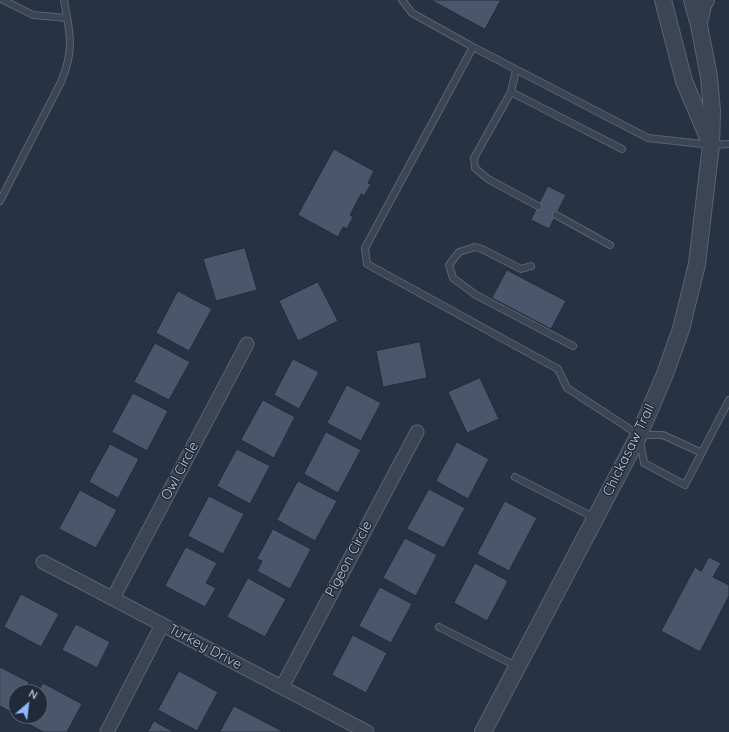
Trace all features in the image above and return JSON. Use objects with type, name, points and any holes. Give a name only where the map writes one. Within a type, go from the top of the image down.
[{"type":"street","name":"Chickasaw Trail","points":[[663,0],[684,81],[711,145]]},
{"type":"street","name":"Chickasaw Trail","points":[[483,732],[639,435],[665,374],[681,329],[697,264],[711,145],[712,111],[709,77],[699,25],[692,0]]},
{"type":"street","points":[[699,25],[703,5],[706,0]]},
{"type":"street","name":"Owl Circle","points":[[113,598],[247,344]]},
{"type":"street","name":"Pigeon Circle","points":[[282,687],[417,432]]},
{"type":"street","name":"Turkey Drive","points":[[43,562],[367,732]]},
{"type":"street","points":[[107,732],[162,625]]},
{"type":"lane","points":[[3,0],[33,15],[67,18]]},
{"type":"lane","points":[[18,8],[19,0]]},
{"type":"lane","points":[[0,201],[68,66],[71,37],[64,0]]},
{"type":"lane","points":[[402,0],[412,13],[516,70],[648,138],[711,145],[729,144]]},
{"type":"lane","points":[[473,47],[365,248],[367,264],[558,369],[567,388],[639,435],[663,435],[702,452]]},
{"type":"lane","points":[[516,70],[511,92],[474,158],[475,168],[488,179],[538,206]]},
{"type":"lane","points":[[511,92],[622,149]]},
{"type":"lane","points":[[556,215],[610,244]]},
{"type":"lane","points":[[531,266],[521,269],[482,249],[475,247],[459,252],[449,265],[453,278],[476,295],[573,346]]},
{"type":"lane","points":[[639,435],[644,463],[685,485],[729,400]]},
{"type":"lane","points":[[515,477],[595,518]]},
{"type":"lane","points":[[439,627],[517,667]]},
{"type":"building","points":[[431,0],[501,0],[485,29]]},
{"type":"building","points":[[334,149],[374,171],[368,183],[371,184],[364,196],[361,194],[350,215],[353,217],[347,229],[343,227],[338,237],[298,215]]},
{"type":"building","points":[[548,186],[566,195],[549,229],[531,220]]},
{"type":"building","points":[[245,248],[257,290],[216,301],[203,259]]},
{"type":"building","points":[[507,270],[566,301],[551,329],[492,298]]},
{"type":"building","points":[[318,282],[338,321],[298,341],[279,301]]},
{"type":"building","points":[[178,291],[212,309],[189,351],[156,333]]},
{"type":"building","points":[[420,342],[427,378],[383,387],[376,351]]},
{"type":"building","points":[[155,343],[190,362],[169,400],[134,382]]},
{"type":"building","points":[[293,359],[319,372],[299,409],[274,395]]},
{"type":"building","points":[[480,378],[499,419],[467,433],[448,392]]},
{"type":"building","points":[[347,385],[381,403],[361,441],[327,423]]},
{"type":"building","points":[[133,393],[168,411],[147,451],[112,432]]},
{"type":"building","points":[[263,400],[295,417],[274,458],[241,440]]},
{"type":"building","points":[[326,432],[361,450],[338,493],[304,474]]},
{"type":"building","points":[[457,442],[489,459],[468,499],[436,481]]},
{"type":"building","points":[[110,444],[139,459],[118,498],[89,482]]},
{"type":"building","points":[[237,449],[270,466],[250,504],[217,486]]},
{"type":"building","points":[[298,481],[337,501],[315,541],[277,520]]},
{"type":"building","points":[[429,489],[465,508],[444,548],[407,529]]},
{"type":"building","points":[[80,490],[117,510],[96,548],[59,529]]},
{"type":"building","points":[[209,496],[244,514],[223,554],[188,536]]},
{"type":"building","points":[[505,501],[537,518],[509,571],[477,554]]},
{"type":"building","points":[[273,529],[311,549],[290,589],[257,571],[262,561],[257,559]]},
{"type":"building","points":[[405,538],[437,555],[416,596],[383,578]]},
{"type":"building","points":[[186,547],[217,563],[206,583],[216,588],[205,607],[165,586]]},
{"type":"building","points":[[709,557],[721,563],[713,577],[729,585],[729,596],[700,652],[661,631],[695,567],[701,571]]},
{"type":"building","points":[[475,563],[508,581],[487,621],[454,603]]},
{"type":"building","points":[[248,578],[286,599],[265,637],[227,617]]},
{"type":"building","points":[[380,587],[412,604],[391,643],[359,626]]},
{"type":"building","points":[[21,594],[59,614],[41,647],[4,627]]},
{"type":"building","points":[[76,624],[110,642],[97,668],[62,650]]},
{"type":"building","points":[[353,635],[387,653],[366,693],[332,675]]},
{"type":"building","points":[[0,667],[29,682],[28,684],[8,684],[8,710],[0,706]]},
{"type":"building","points":[[179,671],[218,692],[197,731],[158,710]]},
{"type":"building","points":[[48,686],[82,704],[67,732],[43,732],[28,724],[48,724]]},
{"type":"building","points":[[234,706],[282,731],[282,732],[220,732]]},
{"type":"building","points":[[154,721],[174,732],[148,732]]}]
